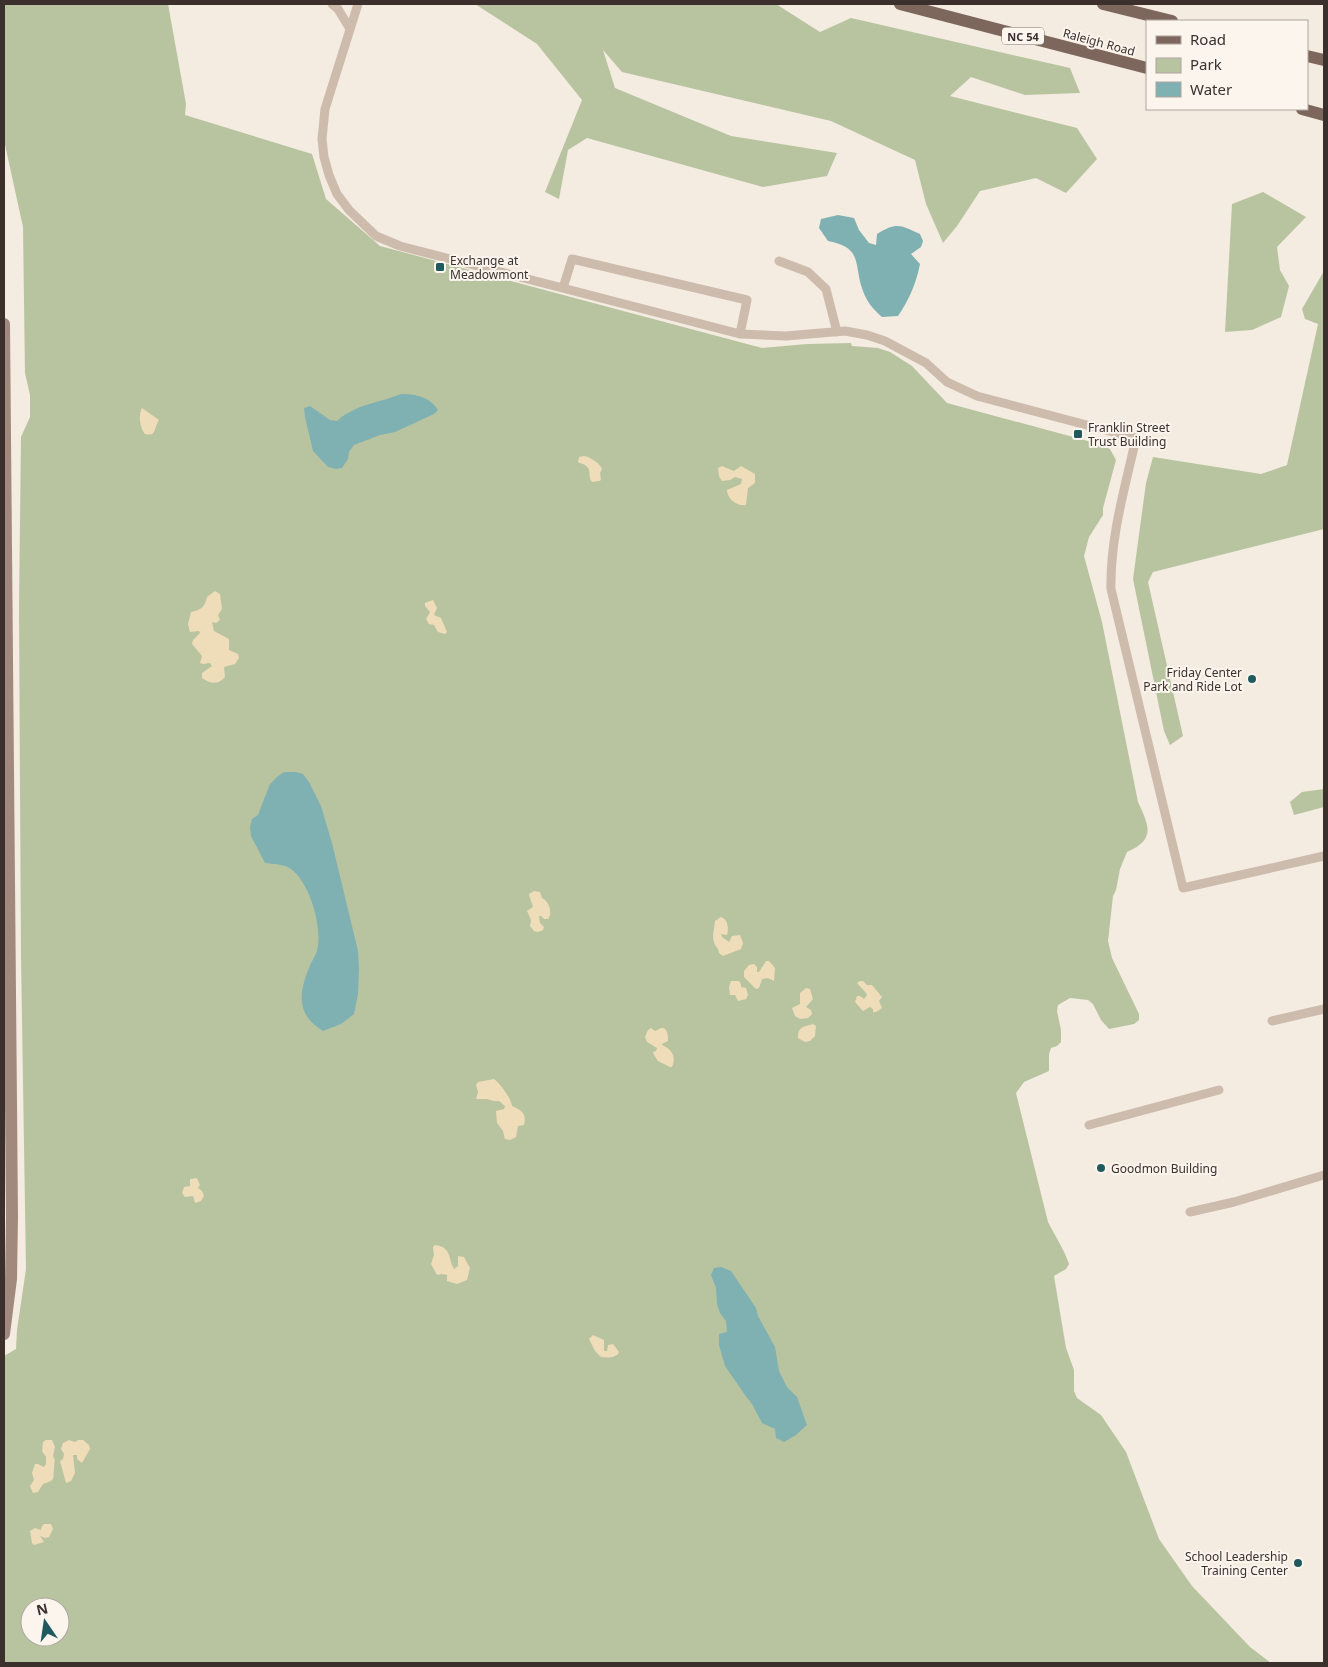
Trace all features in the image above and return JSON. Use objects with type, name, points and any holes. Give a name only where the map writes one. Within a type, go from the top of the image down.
[{"type":"main road","name":"Raleigh Road","points":[[900,4],[1146,68]]},
{"type":"main road","points":[[1103,4],[1168,20]]},
{"type":"main road","points":[[1308,56],[1324,60]]},
{"type":"main road","points":[[1306,110],[1324,115]]},
{"type":"street","points":[[4,324],[8,1264],[11,1279],[4,1334]]},
{"type":"lane","points":[[332,4],[338,9],[350,30]]},
{"type":"lane","points":[[358,4],[326,109],[322,139],[329,176],[337,194],[349,210],[376,236],[400,246],[740,334],[786,336],[845,331],[868,335],[885,341],[926,363],[947,382],[977,396],[1136,438],[1114,533],[1110,566],[1111,589],[1182,888],[1324,856]]},
{"type":"lane","points":[[563,288],[572,259],[748,300],[740,334]]},
{"type":"lane","points":[[779,261],[808,272],[826,289],[837,332]]},
{"type":"lane","points":[[1272,1021],[1324,1010]]},
{"type":"lane","points":[[1089,1125],[1219,1090]]},
{"type":"lane","points":[[1190,1212],[1234,1202],[1324,1175]]},
{"type":"green space","points":[[4,4],[168,4],[186,104],[185,115],[312,154],[326,199],[380,246],[762,348],[851,343],[852,346],[878,348],[890,352],[912,366],[947,403],[1099,444],[1110,449],[1116,460],[1103,508],[1103,515],[1089,537],[1084,556],[1102,622],[1138,802],[1148,831],[1142,842],[1127,852],[1120,869],[1113,896],[1108,941],[1112,958],[1139,1014],[1139,1020],[1134,1024],[1109,1029],[1101,1020],[1093,1004],[1088,1000],[1070,998],[1058,1005],[1061,1042],[1051,1048],[1049,1071],[1024,1082],[1016,1093],[1048,1222],[1069,1264],[1066,1269],[1054,1276],[1066,1348],[1074,1370],[1074,1391],[1077,1398],[1101,1415],[1126,1452],[1159,1539],[1192,1586],[1250,1647],[1271,1663],[4,1663],[4,1356],[16,1349],[26,1269],[21,956],[19,606],[21,437],[30,417],[30,395],[25,373],[23,227],[4,140]]},
{"type":"green space","points":[[475,4],[776,4],[820,32],[851,18],[1070,68],[1080,93],[1025,95],[971,77],[950,96],[1077,128],[1097,159],[1066,193],[1036,178],[980,191],[957,226],[943,243],[926,204],[915,160],[831,121],[622,72],[603,50],[615,88],[731,136],[837,153],[827,176],[763,187],[587,138],[568,150],[559,199],[545,192],[582,100],[537,44]]},
{"type":"green space","points":[[1263,192],[1306,217],[1277,247],[1280,270],[1289,286],[1281,317],[1252,330],[1225,332],[1232,204]]},
{"type":"green space","points":[[1324,271],[1324,529],[1153,572],[1148,582],[1183,736],[1170,745],[1164,731],[1133,579],[1146,483],[1153,457],[1261,474],[1287,465],[1318,324],[1305,319],[1302,309]]},
{"type":"green space","points":[[1324,789],[1324,807],[1294,815],[1290,802],[1302,792]]},
{"type":"sand","points":[[142,408],[159,420],[155,431],[149,435],[145,434],[140,421]]},
{"type":"sand","points":[[584,456],[601,467],[601,480],[592,482],[587,467],[578,462],[579,457]]},
{"type":"sand","points":[[722,466],[734,471],[741,466],[755,474],[755,483],[748,488],[746,505],[736,504],[727,493],[727,490],[741,484],[742,479],[735,477],[722,481],[718,468]]},
{"type":"sand","points":[[215,591],[220,594],[222,609],[218,615],[220,620],[216,623],[212,622],[214,631],[229,639],[229,650],[238,654],[239,658],[235,664],[224,667],[225,677],[214,683],[202,678],[202,673],[212,666],[210,663],[200,663],[202,656],[192,644],[193,640],[200,633],[199,631],[190,632],[188,624],[191,612],[202,608],[207,597]]},
{"type":"sand","points":[[433,600],[437,608],[434,615],[441,618],[447,632],[445,634],[438,632],[434,625],[429,624],[426,619],[430,612],[425,603]]},
{"type":"sand","points":[[534,891],[540,892],[550,911],[548,919],[539,916],[540,923],[544,927],[543,930],[538,932],[534,931],[530,926],[531,920],[527,911],[533,907],[529,894]]},
{"type":"sand","points":[[721,917],[727,922],[728,927],[727,935],[721,934],[722,937],[729,942],[732,936],[740,935],[743,943],[741,949],[723,956],[719,953],[713,939],[715,921]]},
{"type":"sand","points":[[766,961],[769,961],[775,968],[774,981],[768,978],[762,979],[759,988],[756,989],[744,977],[744,971],[749,965],[754,964],[757,967],[757,972],[759,972]]},
{"type":"sand","points":[[731,981],[739,981],[741,987],[746,988],[748,995],[746,999],[738,1001],[735,995],[730,995],[729,987]]},
{"type":"sand","points":[[860,981],[867,985],[872,985],[882,997],[879,1001],[882,1008],[876,1012],[873,1012],[873,1009],[870,1007],[863,1011],[855,1002],[857,996],[864,999],[867,995],[857,983]]},
{"type":"sand","points":[[806,988],[810,989],[813,999],[806,1007],[811,1010],[812,1014],[808,1018],[800,1019],[795,1016],[792,1008],[800,1004],[800,993]]},
{"type":"sand","points":[[813,1024],[816,1026],[815,1036],[810,1041],[805,1042],[798,1038],[800,1029]]},
{"type":"sand","points":[[651,1028],[655,1031],[661,1028],[666,1030],[668,1041],[662,1045],[672,1053],[674,1059],[672,1067],[658,1061],[653,1052],[657,1048],[647,1042],[645,1037]]},
{"type":"sand","points":[[494,1079],[505,1092],[512,1106],[521,1111],[525,1118],[524,1125],[518,1126],[516,1137],[510,1140],[505,1139],[503,1131],[497,1123],[496,1111],[504,1109],[505,1106],[499,1101],[476,1099],[478,1092],[476,1085],[478,1082]]},
{"type":"sand","points":[[197,1178],[200,1185],[198,1188],[204,1196],[201,1201],[195,1203],[193,1196],[185,1197],[182,1193],[184,1187],[190,1186],[190,1179]]},
{"type":"sand","points":[[435,1245],[447,1251],[454,1269],[458,1266],[458,1256],[464,1257],[470,1268],[467,1280],[457,1284],[447,1281],[447,1275],[437,1275],[431,1264],[434,1255],[433,1247]]},
{"type":"sand","points":[[593,1335],[604,1340],[604,1351],[607,1351],[608,1345],[613,1344],[619,1352],[618,1354],[612,1357],[601,1357],[595,1351],[589,1339]]},
{"type":"sand","points":[[52,1440],[55,1447],[53,1478],[43,1484],[38,1492],[33,1493],[30,1486],[34,1480],[32,1473],[35,1464],[44,1467],[46,1464],[46,1457],[42,1451],[43,1442]]},
{"type":"sand","points":[[69,1440],[75,1442],[83,1440],[89,1445],[90,1449],[82,1463],[77,1459],[77,1455],[73,1455],[75,1473],[71,1481],[66,1483],[60,1461],[63,1459],[64,1454],[61,1449],[63,1443]]},
{"type":"sand","points":[[44,1524],[51,1524],[53,1529],[49,1537],[40,1536],[44,1542],[34,1545],[30,1531],[35,1528],[41,1530]]},
{"type":"water","points":[[838,215],[854,218],[859,230],[869,243],[876,245],[877,234],[894,226],[903,227],[920,234],[923,241],[921,247],[911,254],[920,264],[912,292],[898,316],[882,317],[873,308],[866,299],[852,253],[839,244],[828,241],[819,228],[821,219]]},
{"type":"water","points":[[401,394],[427,399],[438,410],[434,414],[395,432],[380,435],[354,445],[342,468],[328,467],[313,451],[304,408],[310,406],[330,420],[337,421],[360,407]]},
{"type":"water","points":[[284,772],[303,774],[321,806],[332,843],[358,951],[358,994],[354,1014],[341,1024],[323,1031],[308,1018],[302,1004],[305,978],[317,951],[318,941],[316,919],[309,895],[304,884],[291,869],[282,865],[265,863],[251,836],[250,827],[252,819],[258,815],[270,784]]},
{"type":"water","points":[[721,1267],[731,1271],[756,1308],[758,1316],[775,1347],[779,1371],[787,1387],[797,1397],[807,1425],[796,1435],[784,1442],[776,1438],[775,1429],[762,1423],[752,1404],[725,1366],[719,1345],[719,1334],[727,1332],[726,1321],[720,1313],[717,1304],[716,1288],[711,1275],[714,1268]]},
{"type":"place","name":"Exchange at Meadowmont","points":[[440,267]]},
{"type":"place","name":"Franklin Street Trust Building","points":[[1078,434]]},
{"type":"place","name":"Friday Center Park and Ride Lot","points":[[1252,679]]},
{"type":"place","name":"Goodmon Building","points":[[1101,1168]]},
{"type":"place","name":"School Leadership Training Center","points":[[1298,1563]]}]
